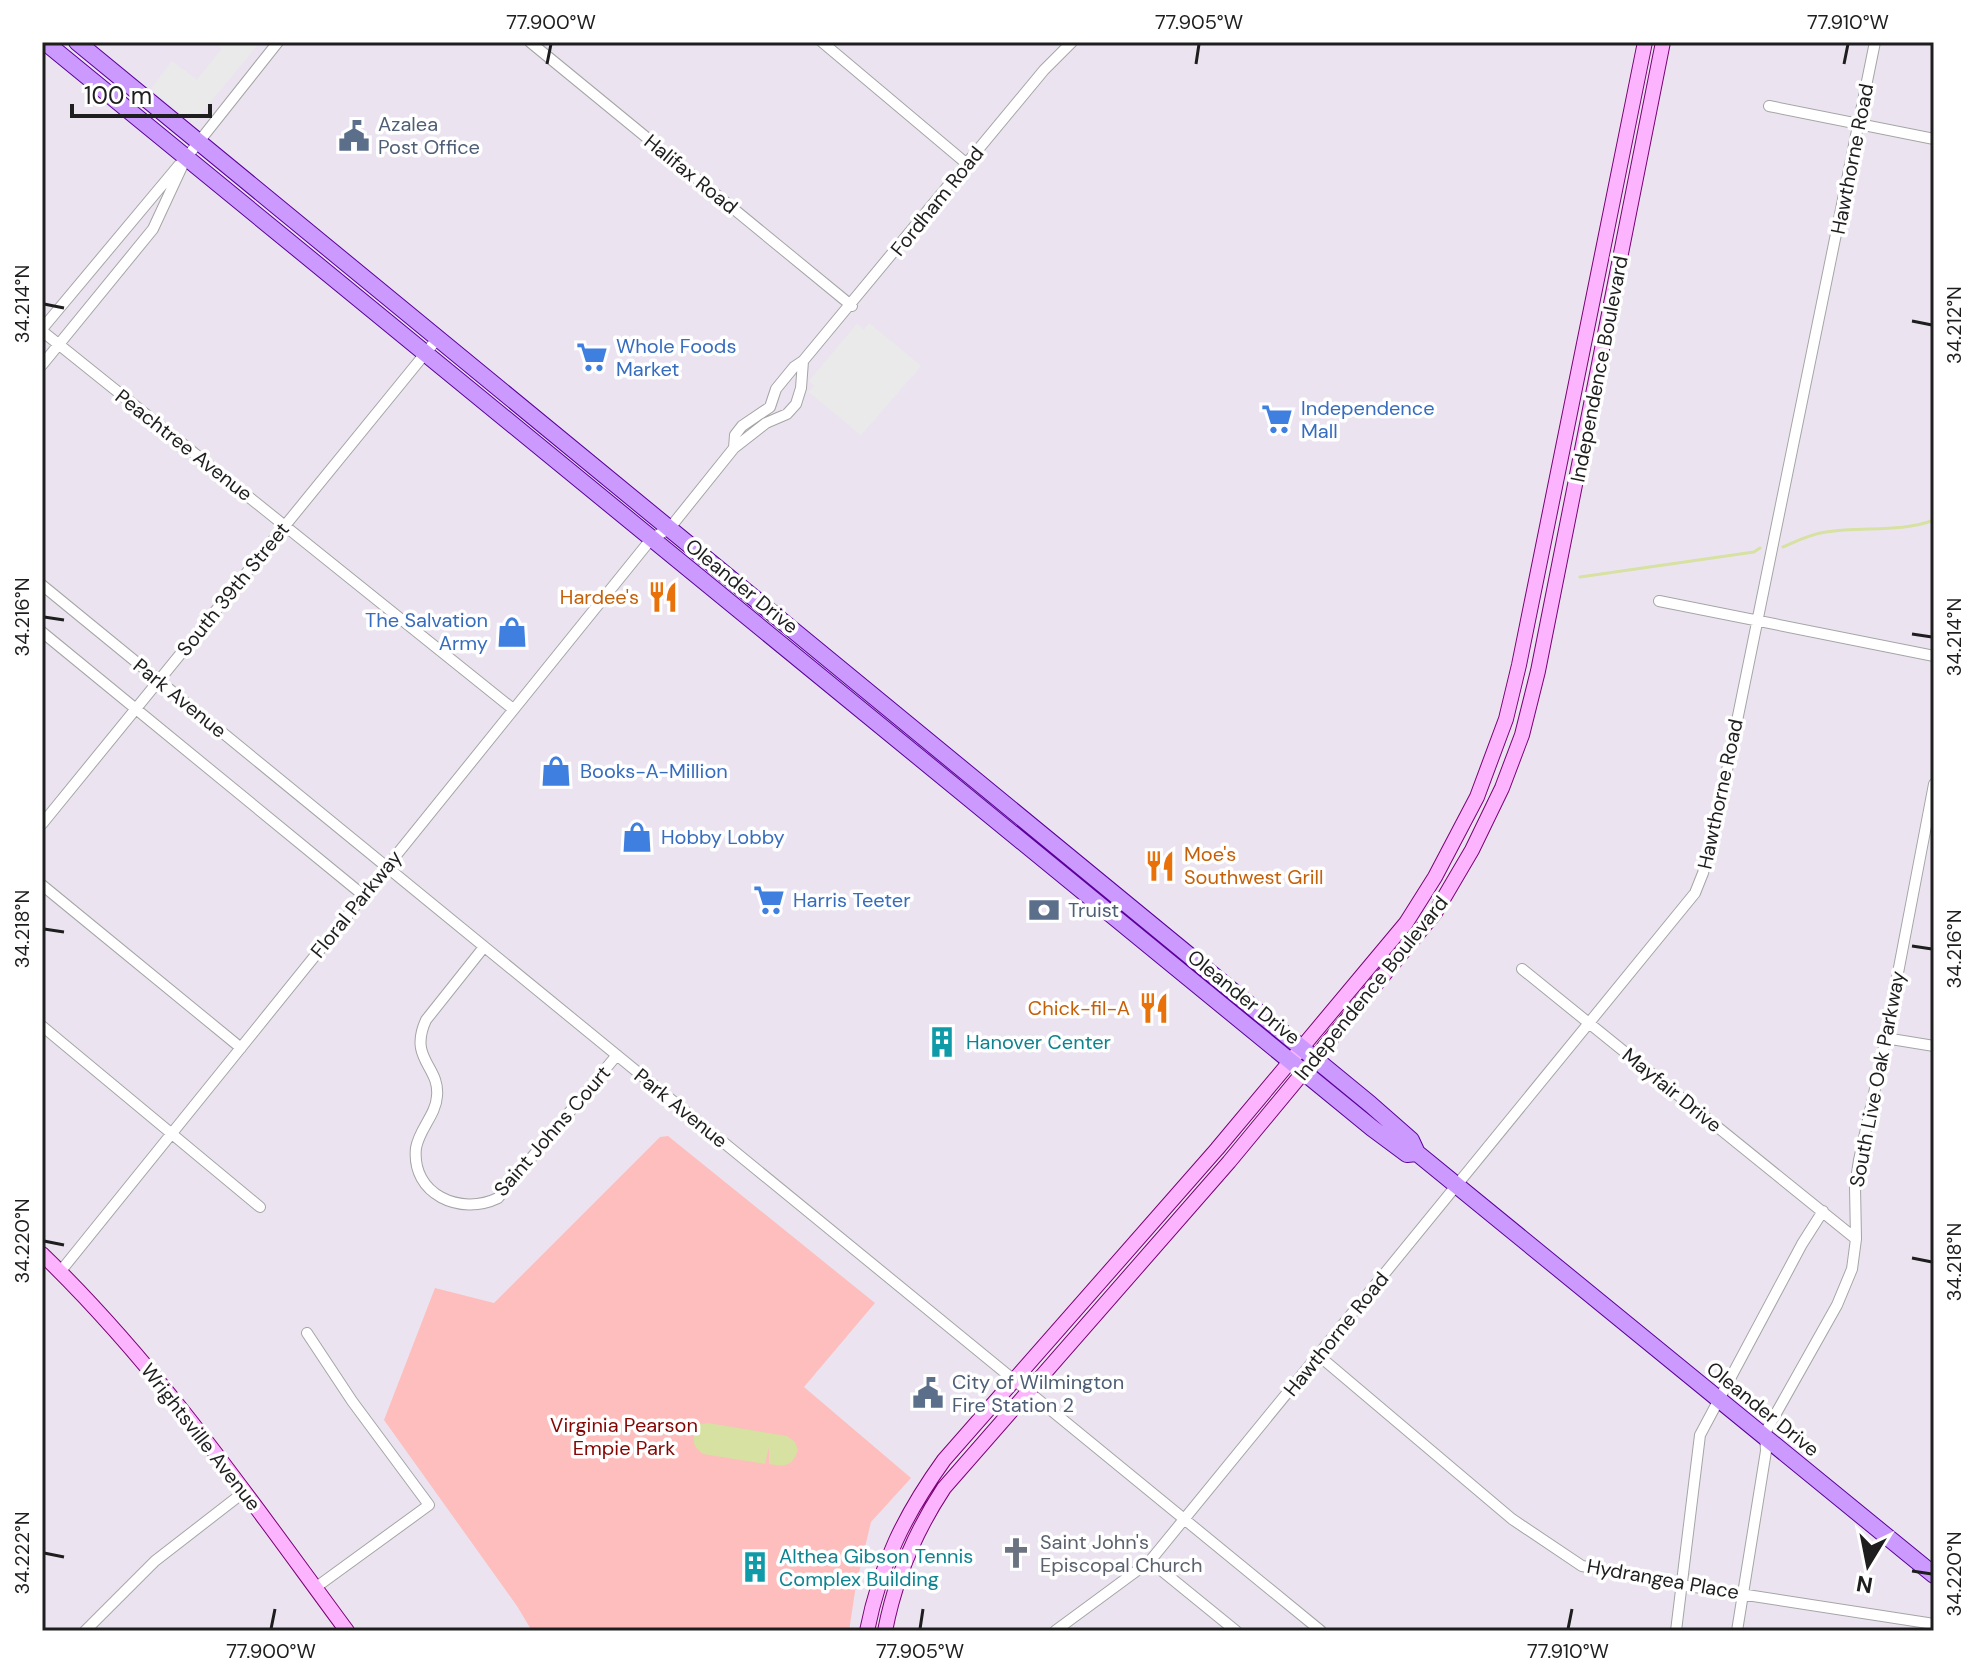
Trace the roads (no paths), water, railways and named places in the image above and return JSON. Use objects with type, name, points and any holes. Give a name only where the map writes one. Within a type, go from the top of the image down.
[{"type":"main road","name":"Oleander Drive","points":[[45,42],[1303,1072],[1407,1154],[1417,1153]]},
{"type":"main road","name":"Oleander Drive","points":[[77,42],[1301,1047],[1411,1140],[1417,1153],[1457,1187],[1934,1575]]},
{"type":"main road","name":"Independence Boulevard","points":[[867,1631],[883,1570],[911,1507],[959,1441],[1217,1149],[1398,934],[1435,877],[1466,819],[1486,776],[1506,719],[1645,42]]},
{"type":"main road","name":"Independence Boulevard","points":[[885,1631],[904,1565],[932,1507],[961,1467],[1219,1174],[1418,935],[1453,885],[1486,826],[1512,764],[1538,671],[1663,42]]},
{"type":"main road","points":[[1538,568],[1544,573],[1546,582],[1538,671]]},
{"type":"main road","name":"Wrightsville Avenue","points":[[42,1254],[164,1387],[347,1631]]},
{"type":"street","points":[[42,330],[278,42]]},
{"type":"street","name":"Halifax Road","points":[[530,42],[852,306]]},
{"type":"street","points":[[822,42],[967,164]]},
{"type":"street","name":"Fordham Road","points":[[734,448],[735,435],[742,426],[770,407],[776,389],[794,367],[852,306],[1044,70],[1072,42]]},
{"type":"street","name":"Hawthorne Road","points":[[1055,1631],[1150,1561],[1690,903],[1701,882],[1758,621],[1875,42]]},
{"type":"street","points":[[1769,106],[1934,139]]},
{"type":"street","points":[[42,365],[153,229],[186,158]]},
{"type":"street","name":"Peachtree Avenue","points":[[42,330],[196,457],[286,525],[513,709]]},
{"type":"street","name":"South 39th Street","points":[[42,824],[437,339]]},
{"type":"street","name":"Fordham Road","points":[[652,538],[669,529],[734,448],[766,423],[787,414],[796,404],[803,361]]},
{"type":"street","name":"Floral Parkway","points":[[60,1272],[652,538]]},
{"type":"street","name":"Park Avenue","points":[[42,585],[1321,1631]]},
{"type":"street","points":[[1659,601],[1934,656]]},
{"type":"street","name":"Park Avenue","points":[[42,632],[363,895]]},
{"type":"street","name":"South Live Oak Parkway","points":[[1737,1631],[1766,1451],[1765,1437],[1772,1417],[1837,1305],[1849,1277],[1856,1239],[1855,1187],[1934,784]]},
{"type":"street","points":[[42,885],[241,1048]]},
{"type":"street","name":"Saint Johns Court","points":[[484,947],[426,1020],[421,1034],[421,1052],[434,1079],[437,1097],[419,1136],[416,1160],[421,1178],[434,1193],[464,1205],[481,1204],[498,1198],[617,1055]]},
{"type":"street","name":"Mayfair Drive","points":[[1522,969],[1823,1211]]},
{"type":"street","points":[[42,1026],[260,1207]]},
{"type":"street","points":[[1885,1038],[1934,1046]]},
{"type":"street","points":[[1676,1631],[1697,1445],[1718,1398],[1823,1211],[1856,1239]]},
{"type":"street","points":[[307,1333],[352,1401],[429,1505],[315,1588]]},
{"type":"street","name":"Hydrangea Place","points":[[1318,1355],[1512,1519],[1582,1566],[1682,1585],[1934,1624]]},
{"type":"street","points":[[85,1631],[155,1561],[244,1492]]},
{"type":"street","points":[[1150,1561],[1236,1631]]},
{"type":"waterway","points":[[1783,547],[1820,533],[1908,527],[1934,520]]},
{"type":"waterway","points":[[1580,577],[1754,552],[1760,548]]},
{"type":"place","name":"Azalea Post Office","points":[[354,136]]},
{"type":"place","name":"Whole Foods Market","points":[[592,357]]},
{"type":"place","name":"Independence Mall","points":[[1277,419]]},
{"type":"place","name":"Hardee's","points":[[663,597]]},
{"type":"place","name":"The Salvation Army","points":[[512,632]]},
{"type":"place","name":"Books-A-Million","points":[[556,771]]},
{"type":"place","name":"Hobby Lobby","points":[[637,837]]},
{"type":"place","name":"Moe's Southwest Grill","points":[[1160,866]]},
{"type":"place","name":"Harris Teeter","points":[[769,900]]},
{"type":"place","name":"Truist","points":[[1044,910]]},
{"type":"place","name":"Chick-fil-A","points":[[1154,1008]]},
{"type":"place","name":"Hanover Center","points":[[942,1042]]},
{"type":"place","name":"City of Wilmington Fire Station 2","points":[[928,1393]]},
{"type":"place","name":"Saint John's Episcopal Church","points":[[1016,1553]]},
{"type":"place","name":"Althea Gibson Tennis Complex Building","points":[[755,1567]]},
{"type":"park label","name":"Virginia Pearson Empie Park","points":[[624,1436]]}]
